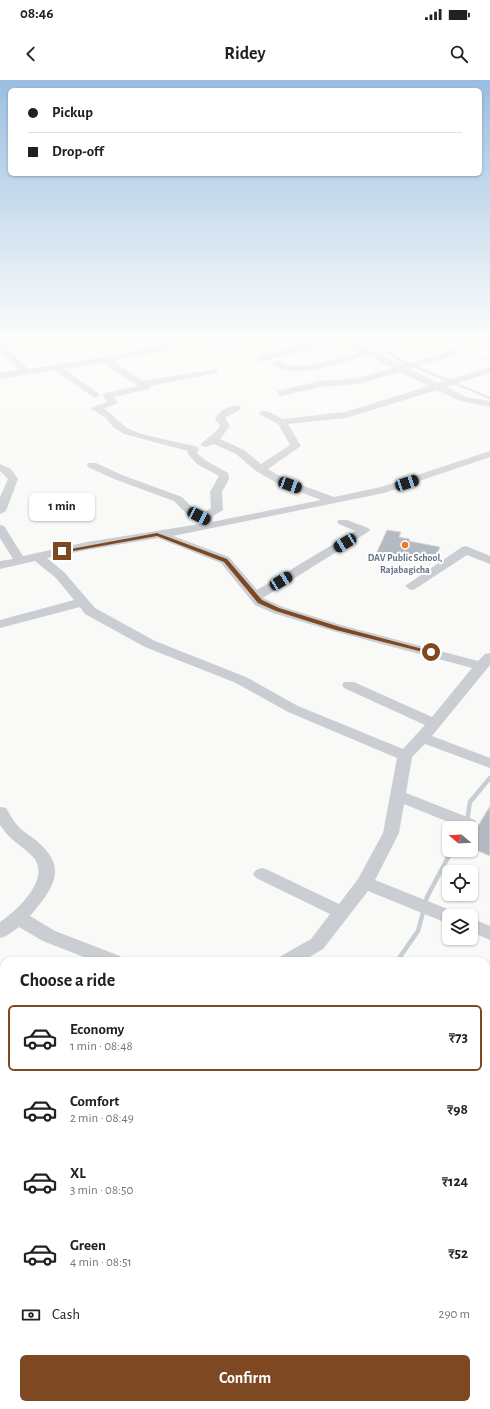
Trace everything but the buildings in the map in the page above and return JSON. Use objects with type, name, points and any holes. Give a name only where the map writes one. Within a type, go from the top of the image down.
[{"type":"street","points":[[111,400],[113,403],[96,409],[109,416],[117,426],[128,432],[194,449],[214,440],[224,426],[220,418],[221,416],[236,408]]},
{"type":"street","points":[[264,413],[282,422],[346,415],[395,400]]},
{"type":"street","points":[[469,400],[490,404]]},
{"type":"street","points":[[260,470],[296,446],[282,422]]},
{"type":"street","points":[[214,440],[240,452],[260,470],[290,485],[336,501]]},
{"type":"street","points":[[194,449],[192,453],[195,458],[224,475],[224,479],[216,492],[217,510],[208,514],[206,523]]},
{"type":"street","points":[[0,565],[87,546],[157,534],[206,523],[336,501],[384,490],[490,454]]},
{"type":"street","points":[[92,465],[118,477],[178,499],[191,512],[206,523]]},
{"type":"street","points":[[0,467],[7,471],[13,479],[0,511]]},
{"type":"street","points":[[255,597],[364,530],[343,522]]},
{"type":"street","points":[[0,528],[20,560]]},
{"type":"street","points":[[157,534],[225,560],[255,597],[266,604],[304,619],[485,662],[424,738],[405,756],[391,833],[364,883],[343,913],[317,944],[295,957]]},
{"type":"street","points":[[411,586],[466,550],[490,560]]},
{"type":"street","points":[[38,557],[60,575],[90,611],[150,644],[241,680],[293,709],[405,756]]},
{"type":"street","points":[[0,624],[82,602]]},
{"type":"street","points":[[349,685],[435,724]]},
{"type":"street","points":[[424,738],[490,763]]},
{"type":"street","points":[[398,795],[462,821]]},
{"type":"street","points":[[0,812],[7,824],[16,833],[29,841],[46,860],[48,866],[43,886],[19,918],[0,931]]},
{"type":"street","points":[[262,874],[343,913]]},
{"type":"street","points":[[364,883],[442,914]]},
{"type":"street","points":[[19,918],[49,936],[103,957]]},
{"type":"street","points":[[478,928],[490,933]]},
{"type":"waterway","points":[[467,821],[470,802],[490,778]]},
{"type":"waterway","points":[[400,957],[418,931],[427,897],[448,857]]},
{"type":"place","name":"DAV Public School, Rajabagicha","points":[[405,545]]},
{"type":"route","points":[[62,551],[157,534],[225,560],[260,602],[278,610],[304,619],[431,652]]}]
